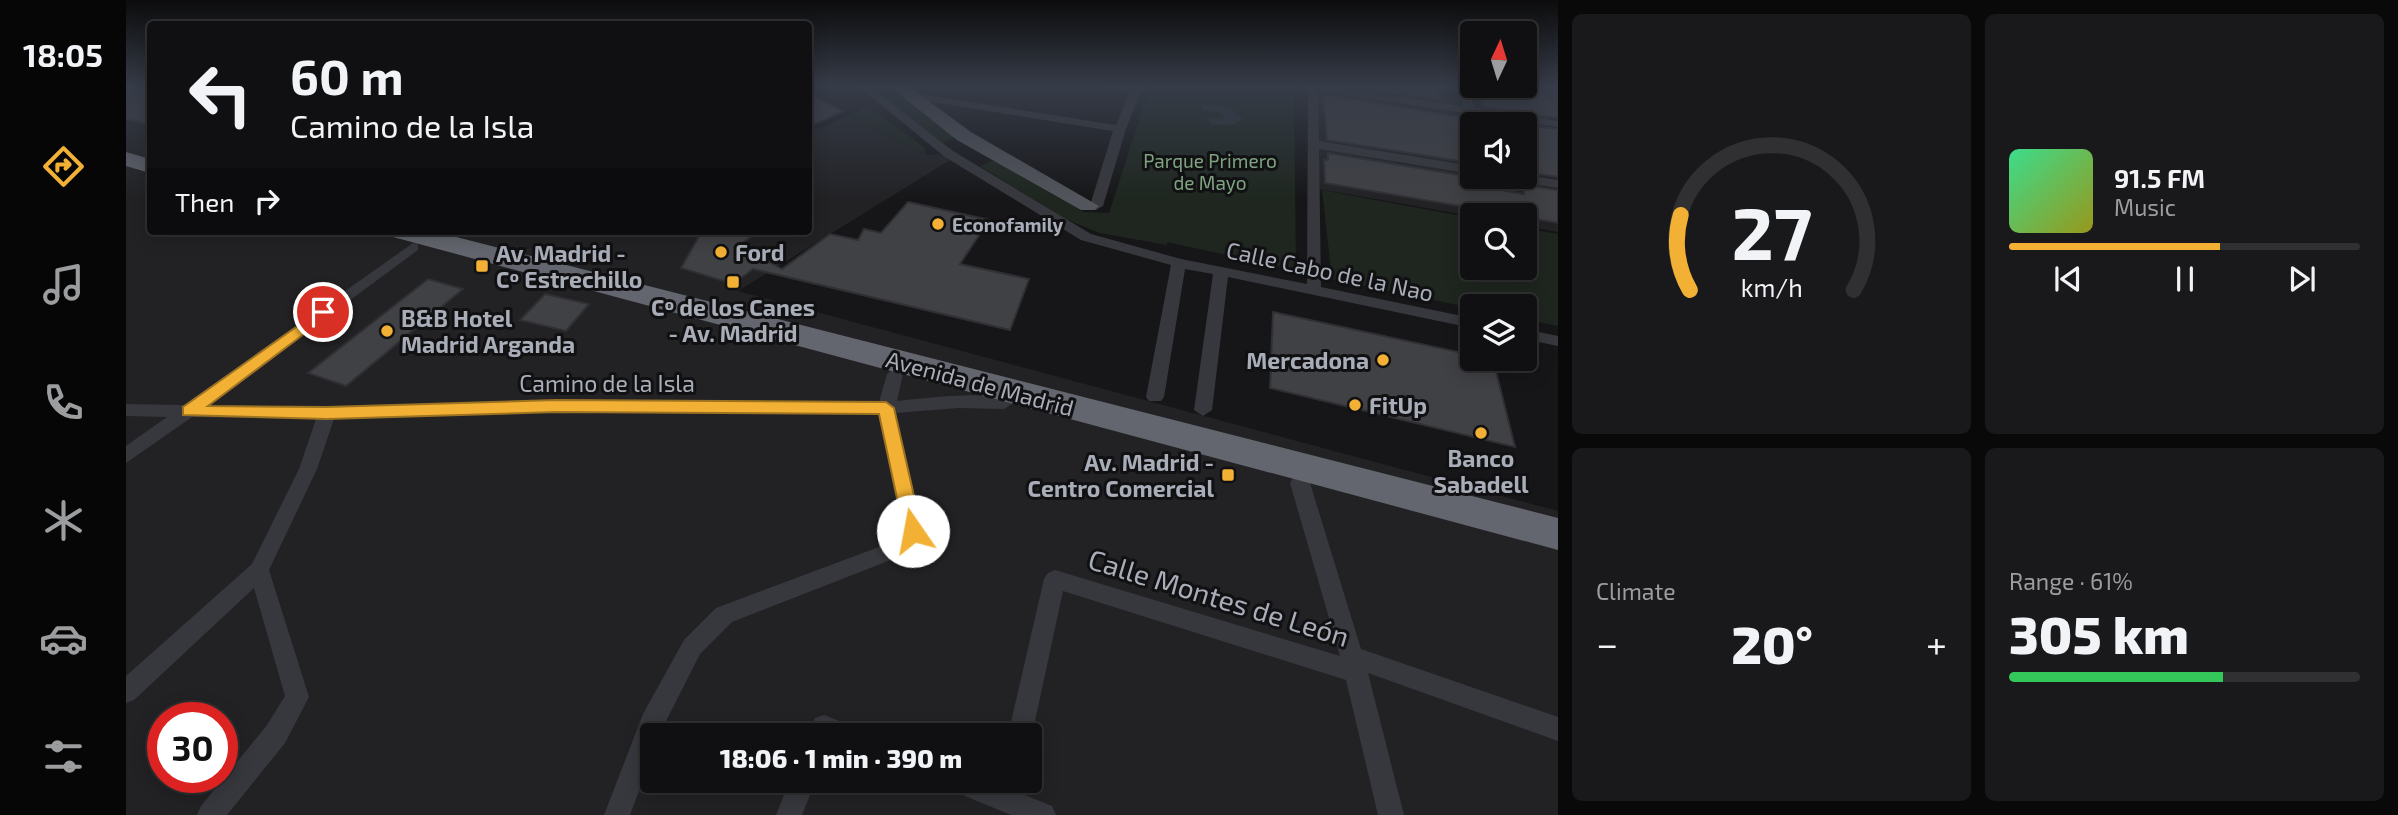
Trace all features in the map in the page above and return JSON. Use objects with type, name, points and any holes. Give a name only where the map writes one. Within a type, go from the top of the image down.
[{"type":"highway","points":[[126,148],[147,153]]},
{"type":"highway","points":[[126,159],[147,165]]},
{"type":"highway","name":"Avenida de Madrid","points":[[468,235],[1558,515]]},
{"type":"highway","name":"Avenida de Madrid","points":[[407,239],[1558,534]]},
{"type":"main road","points":[[949,124],[964,136],[1088,206]]},
{"type":"street","name":"Calle Cabo de la Nao","points":[[911,124],[949,154],[1063,226],[1117,247],[1179,263],[1460,321]]},
{"type":"street","points":[[1092,124],[1120,129]]},
{"type":"street","points":[[1088,206],[1096,206],[1122,124]]},
{"type":"street","points":[[1313,124],[1314,291]]},
{"type":"street","points":[[1313,144],[1460,168]]},
{"type":"street","points":[[1537,181],[1558,184]]},
{"type":"street","points":[[126,456],[189,411],[407,239]]},
{"type":"street","points":[[1156,397],[1179,263]]},
{"type":"street","points":[[1203,410],[1221,271]]},
{"type":"street","points":[[1537,337],[1558,341]]},
{"type":"street","points":[[617,815],[652,722],[692,647],[724,615],[894,550],[913,531],[886,408],[895,374]]},
{"type":"street","name":"Camino de la Isla","points":[[126,410],[327,413],[556,406],[886,408],[958,402],[1004,404]]},
{"type":"street","points":[[126,692],[259,570],[308,468],[327,413]]},
{"type":"street","points":[[1300,484],[1354,664],[1391,815]]},
{"type":"street","points":[[210,815],[276,734],[297,697],[259,570]]},
{"type":"street","name":"Calle Montes de León","points":[[1023,723],[1055,579],[1354,664]]},
{"type":"street","points":[[1354,664],[1558,729]]},
{"type":"street","points":[[789,815],[798,793]]},
{"type":"street","points":[[1012,793],[1043,815]]},
{"type":"shaded area","points":[[126,124],[147,124],[147,235],[812,235],[812,127],[819,129],[830,124],[867,124],[926,155],[949,154],[955,157],[738,291],[1558,511],[1558,815],[126,815]]},
{"type":"shaded area","points":[[1315,124],[1460,124],[1460,189],[1537,189],[1537,124],[1558,124],[1558,232],[1537,228],[1537,203],[1460,203],[1460,214],[1313,188]]},
{"type":"green space","points":[[867,124],[893,124],[924,147],[926,155]]},
{"type":"green space","points":[[918,124],[939,124],[956,137],[943,143]]},
{"type":"green space","name":"Parque Primero de Mayo","points":[[1138,124],[1294,124],[1296,270],[1167,242],[1167,245],[1100,233],[1065,219],[980,166],[996,159],[1084,212],[1109,213]]},
{"type":"green space","points":[[1322,190],[1460,216],[1460,280],[1537,280],[1537,230],[1558,234],[1558,326],[1537,322],[1537,294],[1460,294],[1460,306],[1332,279]]},
{"type":"building","points":[[1326,124],[1460,124],[1460,161],[1327,140]]},
{"type":"building","points":[[1537,127],[1558,129],[1558,177],[1537,174]]},
{"type":"building","points":[[1328,153],[1460,175],[1460,189],[1495,189],[1524,194],[1524,189],[1537,187],[1558,190],[1558,223],[1537,219],[1537,203],[1460,203],[1460,206],[1325,183],[1324,160],[1328,160]]},
{"type":"building","points":[[908,202],[989,220],[960,264],[1029,279],[1010,330],[753,269],[733,284],[681,268],[700,235],[754,235],[739,245],[782,269],[830,234],[858,240],[864,229],[881,233]]},
{"type":"building","name":"B&B Hotel Madrid Arganda","points":[[428,279],[463,289],[346,386],[308,373]]},
{"type":"building","points":[[545,294],[589,304],[566,331],[520,320]]},
{"type":"building","points":[[1273,312],[1460,352],[1460,371],[1496,371],[1515,447],[1270,388]]},
{"type":"place","name":"Econofamily","points":[[938,224]]},
{"type":"place","name":"Ford","points":[[721,252]]},
{"type":"place","name":"Av. Madrid - Cº Estrechillo","points":[[482,266]]},
{"type":"place","name":"Cº de los Canes - Av. Madrid","points":[[733,282]]},
{"type":"place","name":"B&B Hotel Madrid Arganda","points":[[387,331]]},
{"type":"place","name":"Mercadona","points":[[1383,360]]},
{"type":"place","name":"FitUp","points":[[1355,405]]},
{"type":"place","name":"Banco Sabadell","points":[[1481,433]]},
{"type":"place","name":"Av. Madrid - Centro Comercial","points":[[1228,475]]},
{"type":"route","points":[[323,312],[189,411],[327,413],[556,406],[886,408],[913,531]]}]
